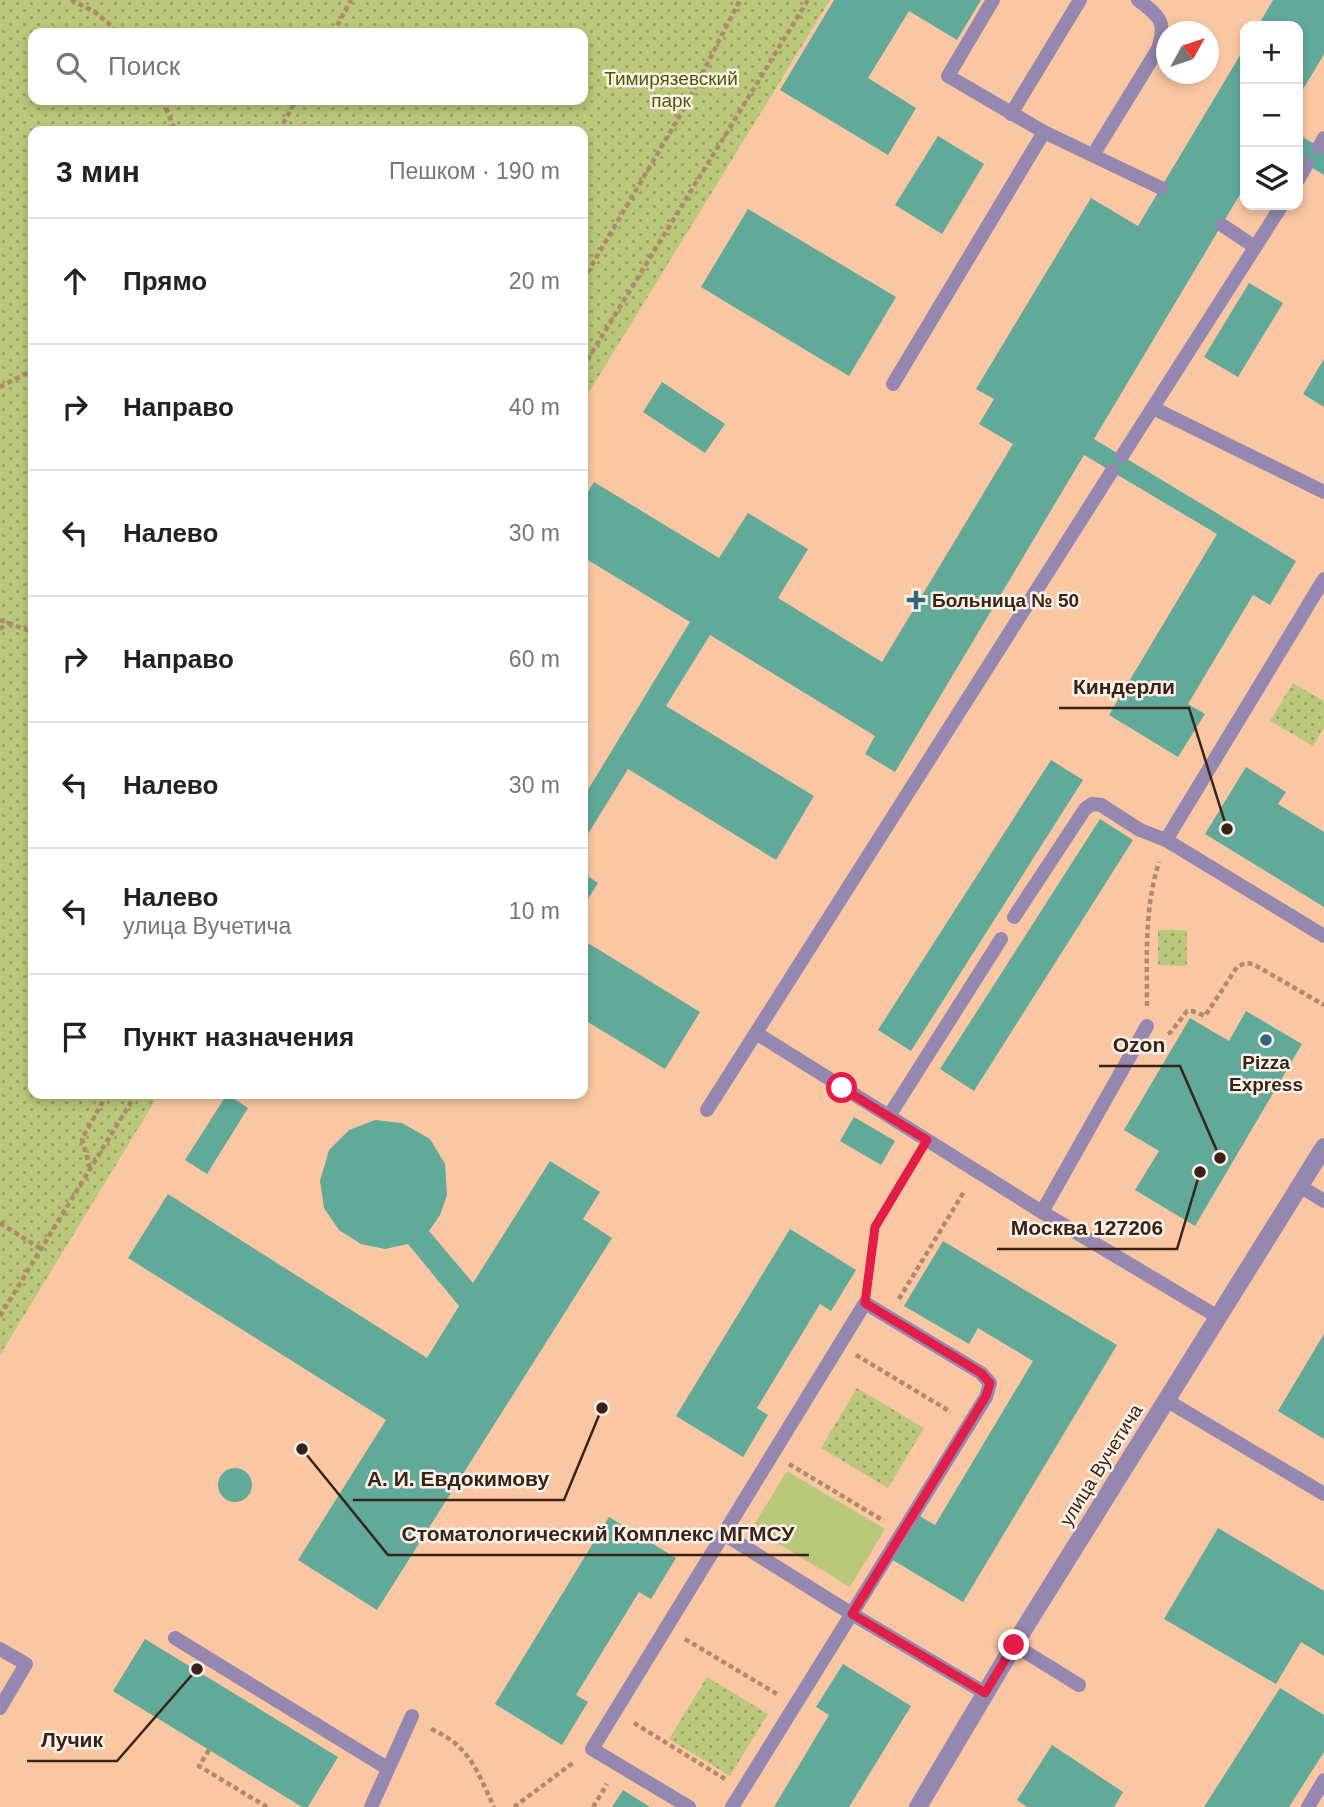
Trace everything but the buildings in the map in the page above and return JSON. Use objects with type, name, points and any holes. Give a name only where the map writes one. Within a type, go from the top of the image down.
[{"type":"street","name":"улица Вучетича","points":[[918,1807],[1014,1645],[1324,1147]]},
{"type":"lane","points":[[993,0],[948,76],[1044,132],[1161,188]]},
{"type":"lane","points":[[1011,114],[1080,0]]},
{"type":"lane","points":[[1093,155],[1158,49],[1163,33],[1161,22],[1138,0]]},
{"type":"lane","points":[[893,384],[1044,132]]},
{"type":"lane","points":[[1303,171],[1307,164]]},
{"type":"lane","points":[[1122,456],[1279,210]]},
{"type":"lane","points":[[1222,225],[1255,247]]},
{"type":"lane","points":[[1153,408],[1324,492]]},
{"type":"lane","points":[[707,1110],[1112,471]]},
{"type":"lane","points":[[1166,840],[1324,579]]},
{"type":"lane","points":[[1014,917],[1085,809],[1092,804],[1101,805],[1140,830],[1166,840],[1324,936]]},
{"type":"lane","points":[[889,1116],[1001,939]]},
{"type":"lane","points":[[1042,1212],[1147,1026]]},
{"type":"lane","points":[[756,1033],[1042,1212],[1218,1317]]},
{"type":"lane","points":[[1300,1186],[1324,1201]]},
{"type":"lane","points":[[689,1807],[592,1749],[865,1303],[981,1373],[990,1383],[986,1396],[970,1423],[732,1807]]},
{"type":"lane","points":[[1166,1400],[1324,1494]]},
{"type":"lane","points":[[724,1534],[985,1693]]},
{"type":"lane","points":[[175,1638],[387,1768]]},
{"type":"lane","points":[[1014,1645],[1079,1685]]},
{"type":"lane","points":[[0,1649],[26,1664],[0,1708]]},
{"type":"lane","points":[[371,1807],[411,1718]]},
{"type":"lane","points":[[1308,1807],[1324,1780]]},
{"type":"path","points":[[71,0],[95,12],[113,28]]},
{"type":"path","points":[[336,28],[351,0]]},
{"type":"path","points":[[588,272],[685,107],[740,0]]},
{"type":"path","points":[[588,358],[808,0]]},
{"type":"path","points":[[165,105],[173,126]]},
{"type":"path","points":[[282,126],[293,105]]},
{"type":"path","points":[[0,387],[28,373]]},
{"type":"path","points":[[0,620],[28,630]]},
{"type":"path","points":[[0,629],[9,622]]},
{"type":"path","points":[[1166,840],[1151,887],[1147,919],[1147,1026],[1166,1035],[1187,1011],[1205,1016],[1237,967],[1245,963],[1253,964],[1324,1005]]},
{"type":"path","points":[[90,1168],[82,1139],[104,1099]]},
{"type":"path","points":[[0,1316],[133,1099]]},
{"type":"path","points":[[865,1303],[875,1227],[927,1140]]},
{"type":"path","points":[[889,1317],[976,1171]]},
{"type":"path","points":[[0,1223],[41,1249]]},
{"type":"path","points":[[840,1345],[970,1423]]},
{"type":"path","points":[[773,1454],[903,1532]]},
{"type":"path","points":[[667,1628],[795,1706]]},
{"type":"path","points":[[615,1712],[743,1790]]},
{"type":"path","points":[[411,1718],[446,1735],[458,1745],[471,1759],[494,1807]]},
{"type":"path","points":[[514,1807],[592,1749]]},
{"type":"path","points":[[209,1750],[199,1766],[267,1807]]},
{"type":"green space","name":"Тимирязевский парк","points":[[0,0],[830,0],[588,394],[588,126],[28,126],[28,1099],[156,1099],[0,1355]]},
{"type":"green space","points":[[1293,683],[1324,701],[1324,727],[1313,746],[1270,721]]},
{"type":"green space","points":[[1158,930],[1187,930],[1187,966],[1158,965]]},
{"type":"green space","points":[[857,1388],[924,1428],[888,1488],[821,1448]]},
{"type":"green space","points":[[787,1471],[885,1529],[850,1587],[752,1528]]},
{"type":"green space","points":[[707,1677],[768,1714],[730,1776],[669,1739]]},
{"type":"place","name":"Больница № 50","points":[[916,600]]},
{"type":"place","name":"Киндерли","points":[[1227,829]]},
{"type":"place","name":"Pizza Express","points":[[1266,1040]]},
{"type":"place","name":"Ozon","points":[[1220,1158]]},
{"type":"place","name":"Москва 127206","points":[[1200,1172]]},
{"type":"place","name":"А. И. Евдокимову","points":[[602,1408]]},
{"type":"place","name":"Стоматологический Комплекс МГМСУ","points":[[302,1449]]},
{"type":"place","name":"Лучик","points":[[197,1669]]},
{"type":"route","points":[[842,1088],[927,1140],[875,1227],[865,1303],[981,1373],[990,1383],[986,1396],[852,1614],[985,1693],[1014,1645]]}]
